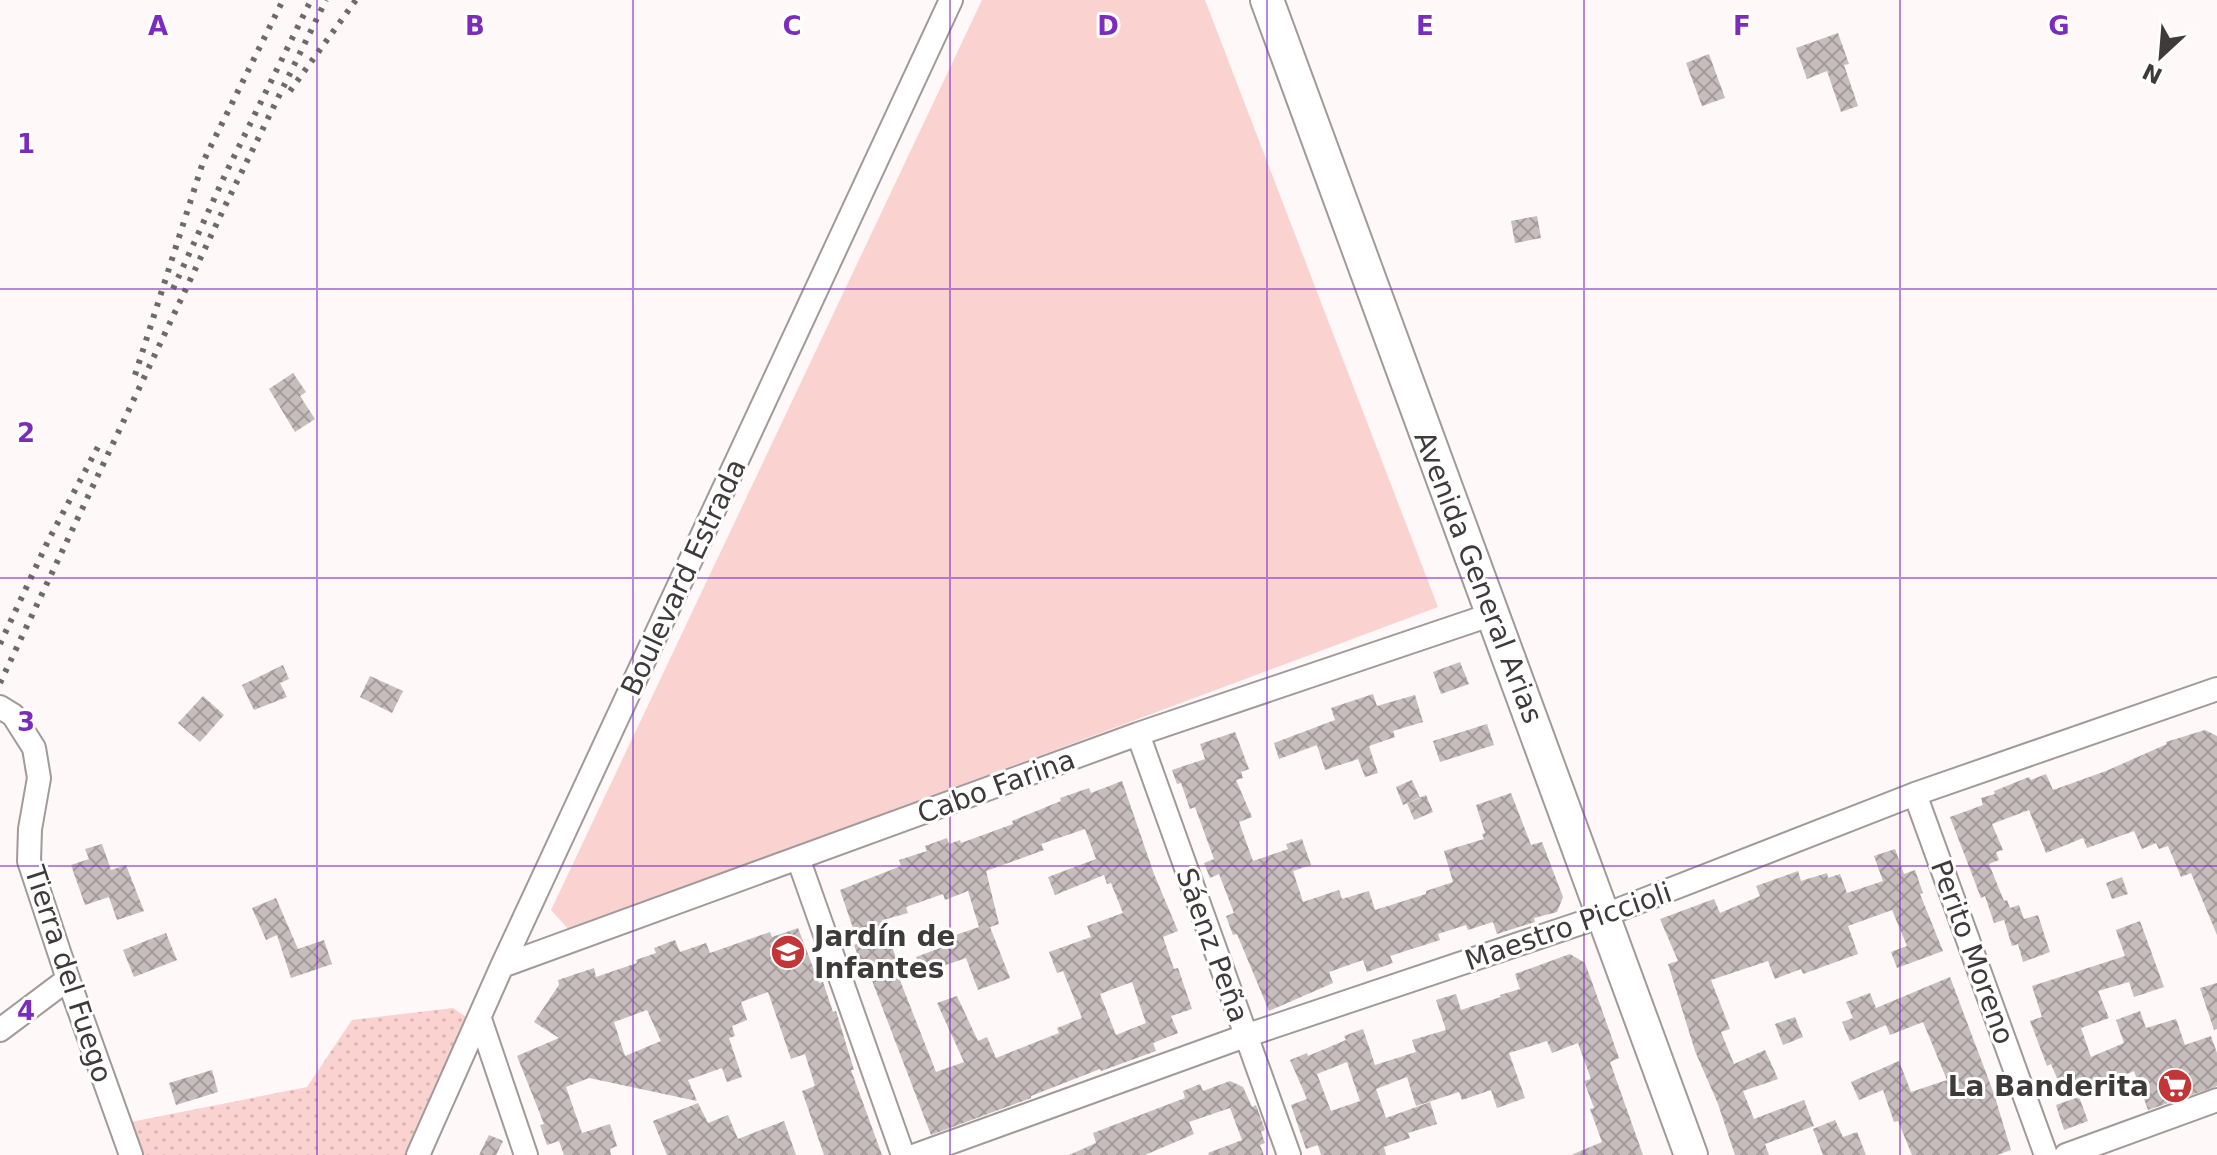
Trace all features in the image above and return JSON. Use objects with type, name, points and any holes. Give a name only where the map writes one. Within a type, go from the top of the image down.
[{"type":"main road","name":"Avenida General Arias","points":[[1267,0],[1691,1155]]},
{"type":"street","name":"Boulevard Estrada","points":[[418,1155],[502,966],[951,0]]},
{"type":"street","name":"Cabo Farina","points":[[502,966],[1138,734],[1493,614]]},
{"type":"street","name":"Maestro Piccioli","points":[[916,1155],[1245,1036],[1605,915],[1915,794],[2217,689]]},
{"type":"street","name":"Tierra del Fuego","points":[[0,707],[13,715],[34,748],[39,778],[30,829],[29,861],[131,1155]]},
{"type":"street","name":"Sáenz Peña","points":[[1138,734],[1289,1155]]},
{"type":"street","name":"Perito Moreno","points":[[1915,794],[2046,1155]]},
{"type":"street","points":[[798,858],[903,1155]]},
{"type":"street","points":[[0,1030],[68,979]]},
{"type":"street","points":[[480,1019],[526,1155]]},
{"type":"street","points":[[2066,1155],[2217,1100]]},
{"type":"shaded area","points":[[982,0],[1205,0],[1438,607],[570,931],[551,910]]},
{"type":"shaded area","points":[[453,1008],[469,1019],[406,1155],[144,1155],[131,1122],[307,1087],[352,1020]]},
{"type":"building","points":[[1838,33],[1849,64],[1844,65],[1858,106],[1841,112],[1827,71],[1807,79],[1796,48]]},
{"type":"building","points":[[1709,54],[1725,98],[1702,106],[1686,63]]},
{"type":"building","points":[[1537,216],[1541,238],[1515,243],[1511,221]]},
{"type":"building","points":[[293,373],[306,392],[300,396],[315,419],[295,432],[269,389]]},
{"type":"building","points":[[1460,662],[1469,684],[1441,694],[1433,672]]},
{"type":"building","points":[[283,665],[289,679],[280,683],[287,697],[254,710],[242,685]]},
{"type":"building","points":[[370,676],[403,691],[392,713],[360,697]]},
{"type":"building","points":[[1373,694],[1377,706],[1415,695],[1423,722],[1393,731],[1395,737],[1369,746],[1378,773],[1365,777],[1358,759],[1325,770],[1317,745],[1279,759],[1274,743],[1335,720],[1331,708]]},
{"type":"building","points":[[203,696],[224,715],[200,742],[178,723]]},
{"type":"building","points":[[1487,724],[1494,745],[1440,762],[1433,741]]},
{"type":"building","points":[[2205,730],[2217,736],[2217,935],[2191,873],[2181,877],[2168,846],[2159,849],[2156,843],[2142,849],[2134,831],[2087,848],[2083,838],[2046,853],[2029,810],[1992,824],[2003,850],[1996,852],[1999,860],[1989,864],[2010,908],[2019,905],[2024,919],[2038,915],[2050,952],[2023,962],[2018,944],[2012,946],[2004,920],[1994,923],[1985,896],[1981,898],[1950,817],[1983,805],[1981,798],[2029,777],[2031,780],[2046,774],[2053,790],[2106,771],[2166,742]]},
{"type":"building","points":[[1235,732],[1249,769],[1241,772],[1243,778],[1236,780],[1252,817],[1239,822],[1253,861],[1288,849],[1286,844],[1302,839],[1311,865],[1293,871],[1303,902],[1339,890],[1342,899],[1369,891],[1375,910],[1453,882],[1444,851],[1484,839],[1476,805],[1511,793],[1531,845],[1542,842],[1563,897],[1557,912],[1497,934],[1493,922],[1468,930],[1466,925],[1438,934],[1440,940],[1390,956],[1393,963],[1367,972],[1363,960],[1329,972],[1333,983],[1269,1011],[1237,934],[1233,935],[1226,916],[1234,913],[1219,874],[1210,878],[1204,863],[1214,859],[1195,807],[1190,809],[1181,783],[1177,784],[1172,770],[1205,759],[1200,744]]},
{"type":"building","points":[[1412,780],[1420,798],[1403,805],[1396,787]]},
{"type":"building","points":[[1122,781],[1154,874],[1178,931],[1163,937],[1192,1009],[1171,1016],[1178,1033],[1153,1043],[1156,1051],[1100,1069],[931,1135],[868,970],[864,972],[840,890],[901,866],[899,860],[927,851],[925,846],[947,838],[949,844],[960,840],[961,843],[1013,824],[1012,821],[1061,801],[1060,798],[1089,788],[1091,793]],"holes":[[[1085,829],[1096,859],[1048,877],[1055,895],[1104,875],[1107,884],[1111,883],[1123,913],[1087,926],[1091,937],[1049,952],[1057,973],[1063,971],[1082,1018],[1057,1028],[1059,1033],[996,1058],[987,1037],[978,1041],[957,996],[937,1003],[964,1062],[936,1072],[892,960],[896,958],[883,920],[908,913],[906,907],[943,894],[945,900],[968,891],[979,927],[938,941],[940,948],[916,957],[923,973],[966,958],[978,990],[1010,978],[990,927],[999,924],[986,871],[1044,850],[1041,844]],[[1132,982],[1146,1023],[1116,1035],[1100,994]]]},
{"type":"building","points":[[1426,795],[1433,812],[1414,820],[1407,803]]},
{"type":"building","points":[[102,844],[111,870],[126,865],[144,911],[117,920],[109,897],[85,905],[71,865],[89,859],[85,849]]},
{"type":"building","points":[[1895,849],[1904,874],[1915,870],[1923,893],[1920,894],[1943,951],[1897,968],[1891,952],[1907,946],[1892,910],[1848,926],[1858,954],[1803,974],[1801,969],[1775,979],[1768,961],[1711,980],[1730,1029],[1721,1032],[1734,1064],[1765,1050],[1778,1079],[1743,1091],[1754,1119],[1804,1100],[1814,1126],[1765,1144],[1769,1155],[1735,1155],[1718,1104],[1695,1051],[1668,964],[1678,961],[1660,919],[1714,899],[1720,913],[1760,896],[1756,886],[1798,871],[1801,881],[1827,873],[1828,878],[1840,874],[1847,893],[1883,881],[1874,856]]},
{"type":"building","points":[[2122,877],[2128,894],[2112,899],[2106,883]]},
{"type":"building","points":[[276,898],[298,949],[324,940],[332,964],[291,978],[277,935],[266,940],[252,908]]},
{"type":"building","points":[[2140,921],[2164,987],[2134,997],[2129,982],[2098,991],[2109,1018],[2081,1028],[2091,1057],[2124,1043],[2116,1020],[2140,1011],[2146,1028],[2176,1019],[2185,1045],[2211,1036],[2217,1053],[2217,1086],[2148,1110],[2134,1071],[2066,1099],[2051,1064],[2047,1066],[2030,1021],[2042,1017],[2032,986],[2125,956],[2116,930]]},
{"type":"building","points":[[798,928],[819,983],[823,982],[833,1012],[836,1011],[854,1070],[851,1070],[882,1155],[824,1155],[802,1091],[815,1086],[805,1054],[791,1059],[768,992],[741,1002],[747,1020],[732,1026],[735,1036],[729,1038],[742,1077],[727,1082],[722,1068],[688,1080],[697,1101],[589,1078],[566,1087],[582,1133],[610,1124],[617,1146],[610,1149],[611,1155],[564,1155],[559,1141],[547,1145],[540,1125],[544,1124],[517,1056],[559,1038],[534,1022],[559,985],[558,980],[594,968],[596,977],[637,963],[636,960],[656,953],[654,948],[675,940],[680,952],[706,943],[710,953],[770,932],[772,937]],"holes":[[[647,1010],[661,1041],[625,1056],[614,1022]]]},
{"type":"building","points":[[166,933],[177,960],[134,977],[123,950]]},
{"type":"building","points":[[1570,954],[1585,963],[1619,1058],[1610,1062],[1643,1155],[1571,1155],[1602,1142],[1584,1081],[1591,1079],[1578,1043],[1552,1053],[1547,1041],[1509,1053],[1525,1098],[1497,1108],[1491,1090],[1462,1100],[1459,1092],[1416,1106],[1407,1077],[1376,1089],[1386,1118],[1430,1102],[1437,1124],[1408,1133],[1410,1138],[1384,1147],[1386,1155],[1321,1155],[1318,1145],[1306,1149],[1291,1105],[1307,1099],[1290,1060],[1346,1040],[1344,1036],[1363,1029],[1375,1065],[1416,1052],[1412,1040],[1446,1030],[1436,1000],[1456,994],[1461,1010],[1501,997],[1520,989],[1515,974]],"holes":[[[1347,1062],[1360,1101],[1331,1111],[1317,1074]]]},
{"type":"building","points":[[1950,977],[1994,1094],[2011,1150],[1997,1155],[1912,1155],[1898,1121],[1894,1122],[1883,1090],[1859,1100],[1851,1082],[1899,1061],[1911,1092],[1947,1080],[1923,1022],[1890,1035],[1886,1025],[1850,1041],[1842,1022],[1853,1018],[1846,1002],[1870,993],[1876,1008]]},
{"type":"building","points":[[2217,983],[2217,1029],[2214,1030],[2200,988]]},
{"type":"building","points":[[1795,1017],[1803,1037],[1783,1045],[1775,1024]]},
{"type":"building","points":[[212,1070],[218,1092],[176,1105],[169,1083]]},
{"type":"building","points":[[1230,1081],[1243,1087],[1252,1107],[1256,1105],[1265,1130],[1261,1132],[1265,1143],[1260,1145],[1264,1155],[1209,1155],[1242,1140],[1230,1108],[1189,1122],[1194,1134],[1145,1155],[1069,1155],[1096,1143],[1093,1133],[1185,1098],[1183,1091],[1200,1084],[1203,1091]]},
{"type":"building","points":[[2079,1097],[2088,1121],[2064,1130],[2056,1105]]},
{"type":"building","points":[[698,1103],[708,1123],[728,1115],[738,1139],[784,1121],[796,1155],[667,1155],[653,1121]]},
{"type":"building","points":[[1835,1120],[1843,1137],[1857,1132],[1866,1155],[1823,1155],[1813,1129]]},
{"type":"building","points":[[489,1135],[503,1141],[496,1155],[479,1155]]},
{"type":"railway","points":[[135,375],[203,162],[283,0]]},
{"type":"railway","points":[[173,289],[311,0]]},
{"type":"railway","points":[[0,683],[225,206],[326,0]]},
{"type":"railway","points":[[290,91],[356,0]]},
{"type":"railway","points":[[0,644],[48,541],[100,443]]},
{"type":"place","name":"Jardín de Infantes","points":[[788,952]]},
{"type":"place","name":"La Banderita","points":[[2175,1086]]}]
